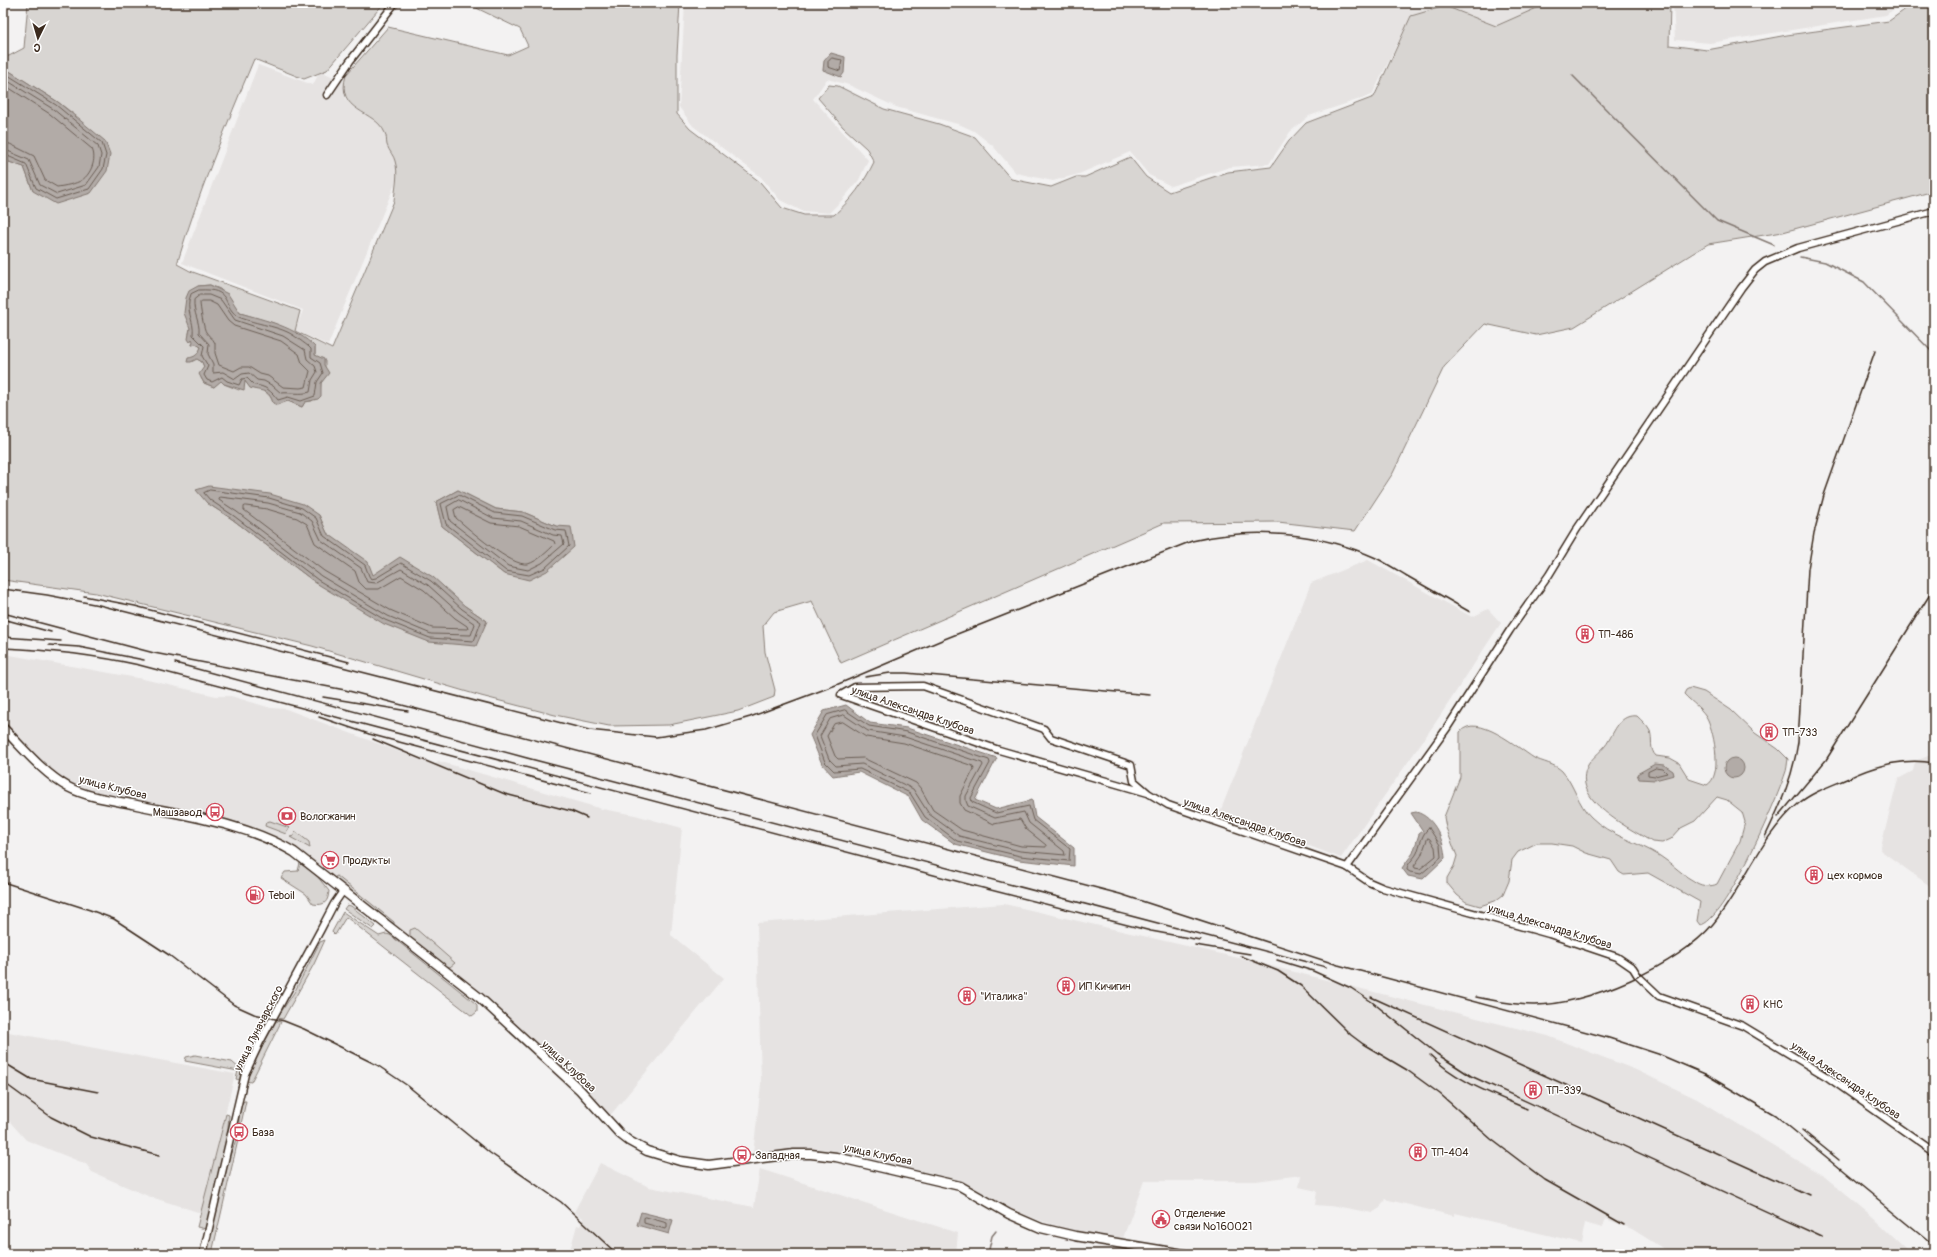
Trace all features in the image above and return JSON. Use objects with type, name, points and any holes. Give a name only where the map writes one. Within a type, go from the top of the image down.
[{"type":"main road","name":"улица Клубова","points":[[3,728],[43,768],[69,787],[100,797],[222,823],[260,836],[294,852],[343,892],[480,998],[580,1090],[620,1134],[647,1151],[680,1161],[710,1165],[794,1154],[811,1154],[836,1157],[912,1173],[960,1186],[976,1193],[1008,1214],[1041,1228],[1075,1236],[1184,1254]]},
{"type":"street","points":[[327,95],[395,3]]},
{"type":"street","points":[[1347,867],[1446,728],[1510,630],[1549,575],[1577,529],[1741,288],[1755,270],[1766,262],[1798,248],[1934,211]]},
{"type":"street","name":"улица Александра Клубова","points":[[1148,793],[999,750],[841,695],[855,687],[923,686],[1044,729],[1051,738],[1131,765],[1134,781],[1148,793],[1168,805],[1347,867],[1369,882],[1383,888],[1549,934],[1617,957],[1633,968],[1638,976],[1659,996],[1743,1026],[1829,1078],[1934,1152]]},
{"type":"street","name":"улица Луначарского","points":[[203,1254],[245,1074],[260,1042],[320,929],[334,904],[343,892]]},
{"type":"shaded area","points":[[28,3],[384,3],[327,70],[304,79],[254,59],[203,186],[177,264],[190,271],[300,311],[295,331],[332,349],[394,201],[397,176],[394,159],[387,145],[386,134],[380,125],[351,104],[346,97],[344,87],[346,75],[388,27],[508,55],[528,46],[520,29],[466,3],[680,3],[677,55],[677,114],[690,129],[760,182],[782,208],[804,215],[834,215],[857,191],[874,162],[867,149],[843,127],[818,98],[829,85],[838,86],[884,109],[939,124],[975,137],[1011,179],[1051,187],[1076,177],[1085,177],[1130,157],[1146,177],[1169,192],[1228,172],[1271,167],[1289,141],[1306,123],[1374,97],[1411,16],[1445,6],[1496,26],[1548,3],[1670,3],[1669,45],[1707,50],[1787,35],[1889,21],[1914,3],[1934,3],[1934,191],[1783,232],[1708,244],[1574,327],[1536,335],[1485,324],[1444,367],[1393,473],[1355,531],[1278,522],[1164,523],[841,663],[812,601],[774,612],[763,626],[765,652],[775,690],[774,697],[738,711],[669,725],[609,726],[555,715],[481,696],[312,646],[96,593],[3,580],[3,157],[9,162],[24,167],[33,191],[80,119],[58,102],[3,67],[3,56],[9,56],[24,48]],"holes":[[[210,285],[220,289],[240,313],[273,323],[300,337],[315,347],[315,355],[325,361],[325,377],[321,383],[320,393],[312,401],[305,402],[302,407],[288,401],[273,403],[266,393],[254,389],[244,381],[239,390],[224,384],[221,380],[214,387],[204,383],[201,378],[204,367],[202,362],[194,357],[199,353],[201,347],[196,344],[192,345],[194,341],[189,334],[198,286]],[[458,490],[496,509],[523,512],[556,526],[504,574],[442,526],[436,502]],[[207,503],[319,515],[327,533],[373,576],[465,606],[487,621],[316,583],[232,519]]]},
{"type":"shaded area","points":[[685,3],[1548,3],[1496,26],[1445,6],[1411,16],[1372,95],[1309,116],[1290,132],[1269,164],[1230,167],[1171,186],[1149,175],[1130,152],[1079,174],[1053,181],[1016,173],[993,146],[974,131],[961,125],[896,107],[849,85],[827,79],[813,99],[868,160],[859,180],[829,213],[802,211],[780,200],[761,177],[693,126],[679,107]]},
{"type":"shaded area","points":[[1673,3],[1902,3],[1886,15],[1710,43],[1675,40]]},
{"type":"shaded area","points":[[258,65],[313,85],[320,71],[350,84],[345,99],[417,131],[328,345],[295,331],[303,310],[182,263]]},
{"type":"shaded area","points":[[1368,560],[1472,617],[1488,609],[1501,623],[1438,719],[1341,858],[1220,812],[1311,583]]},
{"type":"shaded area","points":[[10,655],[143,679],[216,696],[231,696],[271,708],[286,709],[435,765],[438,761],[602,809],[635,815],[682,828],[671,935],[724,978],[608,1118],[487,1001],[332,879],[310,859],[285,843],[259,831],[219,820],[83,790],[70,785],[54,774],[3,725],[3,656]]},
{"type":"shaded area","points":[[1690,688],[1704,692],[1731,710],[1755,733],[1778,749],[1788,759],[1786,771],[1780,788],[1761,832],[1735,883],[1722,904],[1710,919],[1700,925],[1697,921],[1700,902],[1648,873],[1624,875],[1619,872],[1611,860],[1586,853],[1572,846],[1552,843],[1537,843],[1518,852],[1512,860],[1509,881],[1503,895],[1495,901],[1480,906],[1466,902],[1457,895],[1447,883],[1447,878],[1454,866],[1457,856],[1446,828],[1444,817],[1460,777],[1460,732],[1467,727],[1476,726],[1497,734],[1534,758],[1552,765],[1562,771],[1570,782],[1583,807],[1599,824],[1615,834],[1660,856],[1687,877],[1699,884],[1709,886],[1717,884],[1740,841],[1745,822],[1742,812],[1727,800],[1717,797],[1695,821],[1681,828],[1671,839],[1662,843],[1652,842],[1617,821],[1594,801],[1587,790],[1584,778],[1588,765],[1607,744],[1620,723],[1627,717],[1637,716],[1650,731],[1652,747],[1656,756],[1670,758],[1679,763],[1689,779],[1707,785],[1712,780],[1715,773],[1715,744],[1706,716],[1684,694],[1686,690]]},
{"type":"shaded area","points":[[1934,754],[1934,889],[1880,850],[1898,779],[1913,771],[1915,761]]},
{"type":"shaded area","points":[[270,821],[290,828],[287,830],[286,834],[265,826],[266,822]]},
{"type":"shaded area","points":[[295,831],[309,842],[310,848],[290,837],[294,836]]},
{"type":"shaded area","points":[[300,863],[317,876],[329,891],[328,898],[323,904],[313,904],[306,894],[281,878],[285,872],[298,871]]},
{"type":"shaded area","points":[[337,876],[394,922],[394,924],[335,880],[335,877]]},
{"type":"shaded area","points":[[1004,904],[1243,959],[1548,1036],[1636,1070],[1697,1099],[1825,1177],[1874,1218],[1910,1252],[1909,1254],[1672,1254],[1632,1229],[1606,1219],[1602,1228],[1585,1223],[1581,1243],[1455,1213],[1454,1216],[1385,1199],[1380,1208],[1372,1213],[1341,1207],[1315,1205],[1317,1191],[1299,1187],[1301,1175],[1256,1181],[1144,1181],[1123,1238],[1077,1231],[1044,1222],[1015,1211],[963,1182],[939,1175],[834,1152],[810,1149],[753,1154],[761,1084],[757,923]]},
{"type":"shaded area","points":[[347,905],[351,906],[376,926],[373,929],[344,909]]},
{"type":"shaded area","points":[[343,912],[379,936],[386,934],[390,935],[475,1003],[477,1005],[477,1012],[472,1016],[346,917],[335,935],[332,932]]},
{"type":"shaded area","points":[[415,928],[455,963],[450,967],[446,966],[410,939],[410,930]]},
{"type":"shaded area","points":[[325,940],[314,964],[283,1019],[277,1018],[295,991],[320,942]]},
{"type":"shaded area","points":[[276,1021],[281,1022],[251,1082],[246,1081],[252,1066]]},
{"type":"shaded area","points":[[3,1031],[235,1074],[201,1213],[148,1196],[92,1172],[86,1164],[26,1140],[3,1114]]},
{"type":"shaded area","points":[[195,1055],[232,1062],[241,1070],[240,1080],[236,1079],[238,1071],[185,1061],[186,1057]]},
{"type":"shaded area","points":[[244,1101],[246,1101],[241,1124],[239,1124],[240,1109]]},
{"type":"shaded area","points":[[226,1114],[229,1115],[227,1138],[206,1229],[197,1227]]},
{"type":"shaded area","points":[[236,1140],[238,1140],[212,1253],[207,1252],[229,1158]]},
{"type":"shaded area","points":[[600,1163],[649,1187],[754,1207],[760,1169],[958,1233],[956,1254],[569,1254],[577,1225],[580,1226],[583,1218],[574,1212]]},
{"type":"water","points":[[831,53],[845,57],[844,73],[841,77],[823,70],[824,61]]},
{"type":"water","points":[[3,67],[58,102],[105,141],[110,154],[107,171],[91,193],[56,204],[33,191],[24,167],[9,162],[3,157]]},
{"type":"water","points":[[210,285],[228,294],[240,313],[290,329],[299,334],[315,347],[315,355],[324,359],[324,365],[329,373],[321,383],[321,396],[318,399],[305,402],[302,407],[288,401],[277,405],[273,403],[267,393],[250,388],[245,381],[244,390],[224,384],[221,381],[214,387],[204,383],[199,374],[204,367],[202,362],[197,359],[187,362],[188,358],[196,355],[201,347],[196,344],[192,345],[192,339],[190,342],[188,339],[190,328],[184,313],[186,298],[189,291],[198,286]]},
{"type":"water","points":[[209,486],[270,494],[303,504],[319,515],[327,533],[368,562],[373,575],[400,557],[433,577],[465,606],[487,621],[476,646],[429,642],[384,624],[316,583],[232,519],[207,503],[196,490]]},
{"type":"water","points":[[458,490],[496,509],[523,512],[556,526],[571,527],[574,547],[547,571],[529,580],[504,574],[442,526],[436,502]]},
{"type":"water","points":[[846,705],[870,723],[907,728],[997,758],[975,800],[996,809],[1032,800],[1035,817],[1074,848],[1074,866],[1019,860],[955,844],[922,820],[909,797],[859,772],[833,776],[822,764],[810,735],[824,711]]},
{"type":"water","points":[[1730,758],[1738,758],[1744,764],[1744,772],[1738,778],[1730,778],[1724,772],[1724,764]]},
{"type":"water","points":[[1655,764],[1664,765],[1673,771],[1674,775],[1655,780],[1639,779],[1637,774]]},
{"type":"water","points":[[1416,812],[1428,819],[1437,830],[1443,844],[1445,858],[1423,879],[1408,876],[1402,868],[1413,853],[1419,834],[1423,831],[1411,813]]},
{"type":"water","points":[[641,1212],[673,1220],[669,1234],[637,1225]]},
{"type":"waterway","points":[[1572,75],[1717,221],[1774,245]]},
{"type":"waterway","points":[[1800,257],[1825,262],[1864,282],[1934,354]]},
{"type":"waterway","points":[[988,1254],[992,1236],[996,1231]]},
{"type":"railway","points":[[1765,837],[1785,791],[1796,755],[1808,569],[1814,533],[1824,495],[1875,351]]},
{"type":"railway","points":[[3,589],[47,595],[99,605],[589,730],[656,737],[706,730],[750,717],[836,685],[942,640],[1192,541],[1215,537],[1262,533],[1285,534],[1331,542],[1376,558],[1470,612]]},
{"type":"railway","points":[[1778,817],[1826,760],[1934,588]]},
{"type":"railway","points":[[84,596],[135,606],[349,662]]},
{"type":"railway","points":[[3,613],[154,653],[345,690],[1120,894],[1338,965],[1609,1038],[1658,1054],[1705,1074],[1775,1115],[1934,1245]]},
{"type":"railway","points":[[3,619],[51,632]]},
{"type":"railway","points":[[3,637],[61,641]]},
{"type":"railway","points":[[49,645],[79,647],[144,660]]},
{"type":"railway","points":[[3,648],[37,650],[105,658],[139,665],[979,887],[1151,931],[1200,940]]},
{"type":"railway","points":[[175,663],[527,758],[1326,967]]},
{"type":"railway","points":[[865,677],[890,673],[906,673],[1150,695]]},
{"type":"railway","points":[[323,697],[408,711]]},
{"type":"railway","points":[[319,717],[369,734],[591,793]]},
{"type":"railway","points":[[373,739],[505,794],[571,811],[587,818]]},
{"type":"railway","points":[[1476,997],[1519,1004],[1533,1005],[1555,1003],[1579,999],[1604,991],[1655,968],[1678,954],[1698,939],[1713,924],[1734,894],[1773,831],[1798,804],[1816,792],[1870,769],[1901,762],[1912,761],[1934,763]]},
{"type":"railway","points":[[3,882],[114,919],[169,955],[234,1005],[254,1014],[284,1021],[304,1029],[377,1065],[408,1086],[490,1153],[561,1202],[617,1254]]},
{"type":"railway","points":[[1195,945],[1250,954]]},
{"type":"railway","points":[[1241,956],[1278,971],[1301,986],[1351,1035],[1363,1044],[1407,1070],[1440,1094],[1491,1139],[1545,1180],[1624,1225]]},
{"type":"railway","points":[[1277,960],[1313,971],[1351,988],[1372,1002],[1437,1054],[1471,1076],[1822,1237]]},
{"type":"railway","points":[[1371,997],[1809,1195]]},
{"type":"railway","points":[[1430,1055],[1452,1073],[1464,1080],[1527,1109]]},
{"type":"railway","points":[[3,1062],[31,1079],[98,1092]]},
{"type":"railway","points":[[3,1082],[51,1117],[91,1137],[159,1155]]},
{"type":"railway","points":[[1802,1130],[1839,1160]]},
{"type":"place","name":"ТП-486","points":[[1585,634]]},
{"type":"place","name":"ТП-733","points":[[1769,732]]},
{"type":"place","name":"Машзавод","points":[[215,812]]},
{"type":"place","name":"Вологжанин","points":[[287,816]]},
{"type":"place","name":"Продукты","points":[[330,860]]},
{"type":"place","name":"цех кормов","points":[[1814,875]]},
{"type":"place","name":"Teboil","points":[[255,895]]},
{"type":"place","name":"ИП Кичигин","points":[[1066,986]]},
{"type":"place","name":"\"Италика\"","points":[[967,996]]},
{"type":"place","name":"КНС","points":[[1750,1004]]},
{"type":"place","name":"ТП-339","points":[[1533,1090]]},
{"type":"place","name":"База","points":[[239,1132]]},
{"type":"place","name":"ТП-404","points":[[1418,1152]]},
{"type":"place","name":"Западная","points":[[742,1155]]},
{"type":"place","name":"Отделение связи №160021","points":[[1161,1219]]}]
